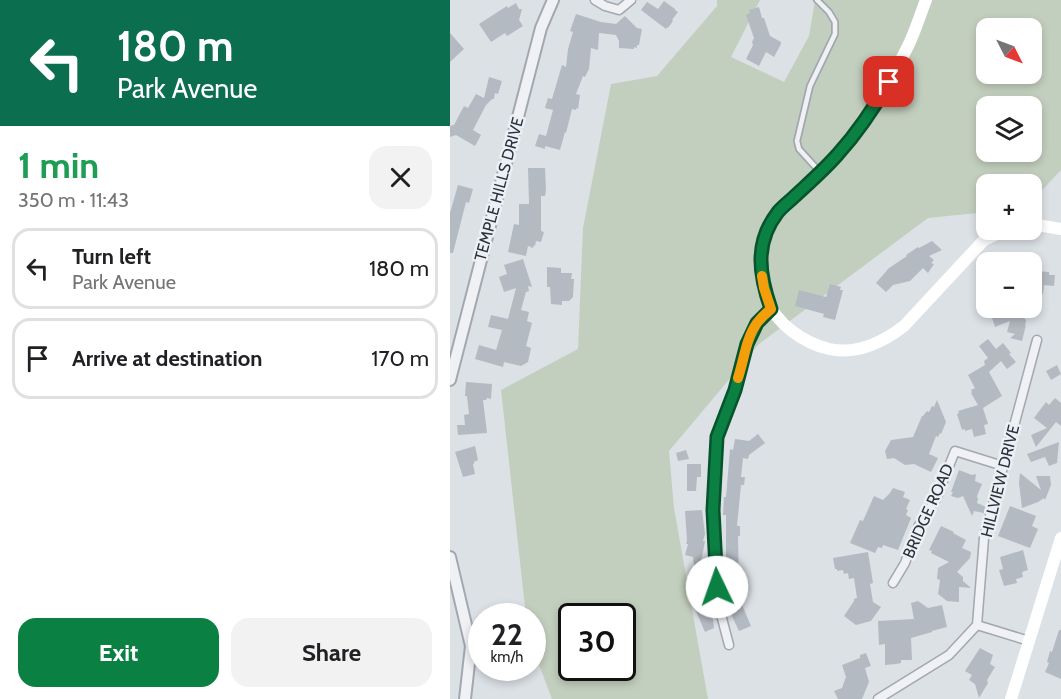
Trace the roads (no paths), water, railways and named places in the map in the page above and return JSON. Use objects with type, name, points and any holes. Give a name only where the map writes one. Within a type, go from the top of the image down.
[{"type":"main road","points":[[926,0],[909,45],[873,110],[856,134],[779,212],[767,231],[761,247],[760,265],[764,288],[771,309],[787,327],[803,339],[820,347],[854,350],[890,337],[904,326],[984,240]]},
{"type":"main road","points":[[1042,226],[1061,229]]},
{"type":"main road","points":[[1011,699],[1061,538]]},
{"type":"street","name":"TEMPLE HILLS DRIVE","points":[[450,380],[541,28],[553,0]]},
{"type":"street","points":[[595,0],[619,10],[631,0]]},
{"type":"street","points":[[729,645],[718,603],[716,571],[713,510],[717,437],[735,390],[747,344],[757,323],[771,309]]},
{"type":"street","name":"HILLVIEW DRIVE","points":[[977,625],[984,537],[1037,340]]},
{"type":"street","name":"BRIDGE ROAD","points":[[893,583],[905,563],[918,527],[936,499],[955,451],[1003,466]]},
{"type":"street","points":[[450,557],[471,646],[465,699]]},
{"type":"street","points":[[878,699],[949,655],[977,625],[1029,640]]},
{"type":"lane","points":[[818,0],[835,22],[835,34],[810,86],[797,141],[799,149],[820,172]]}]
